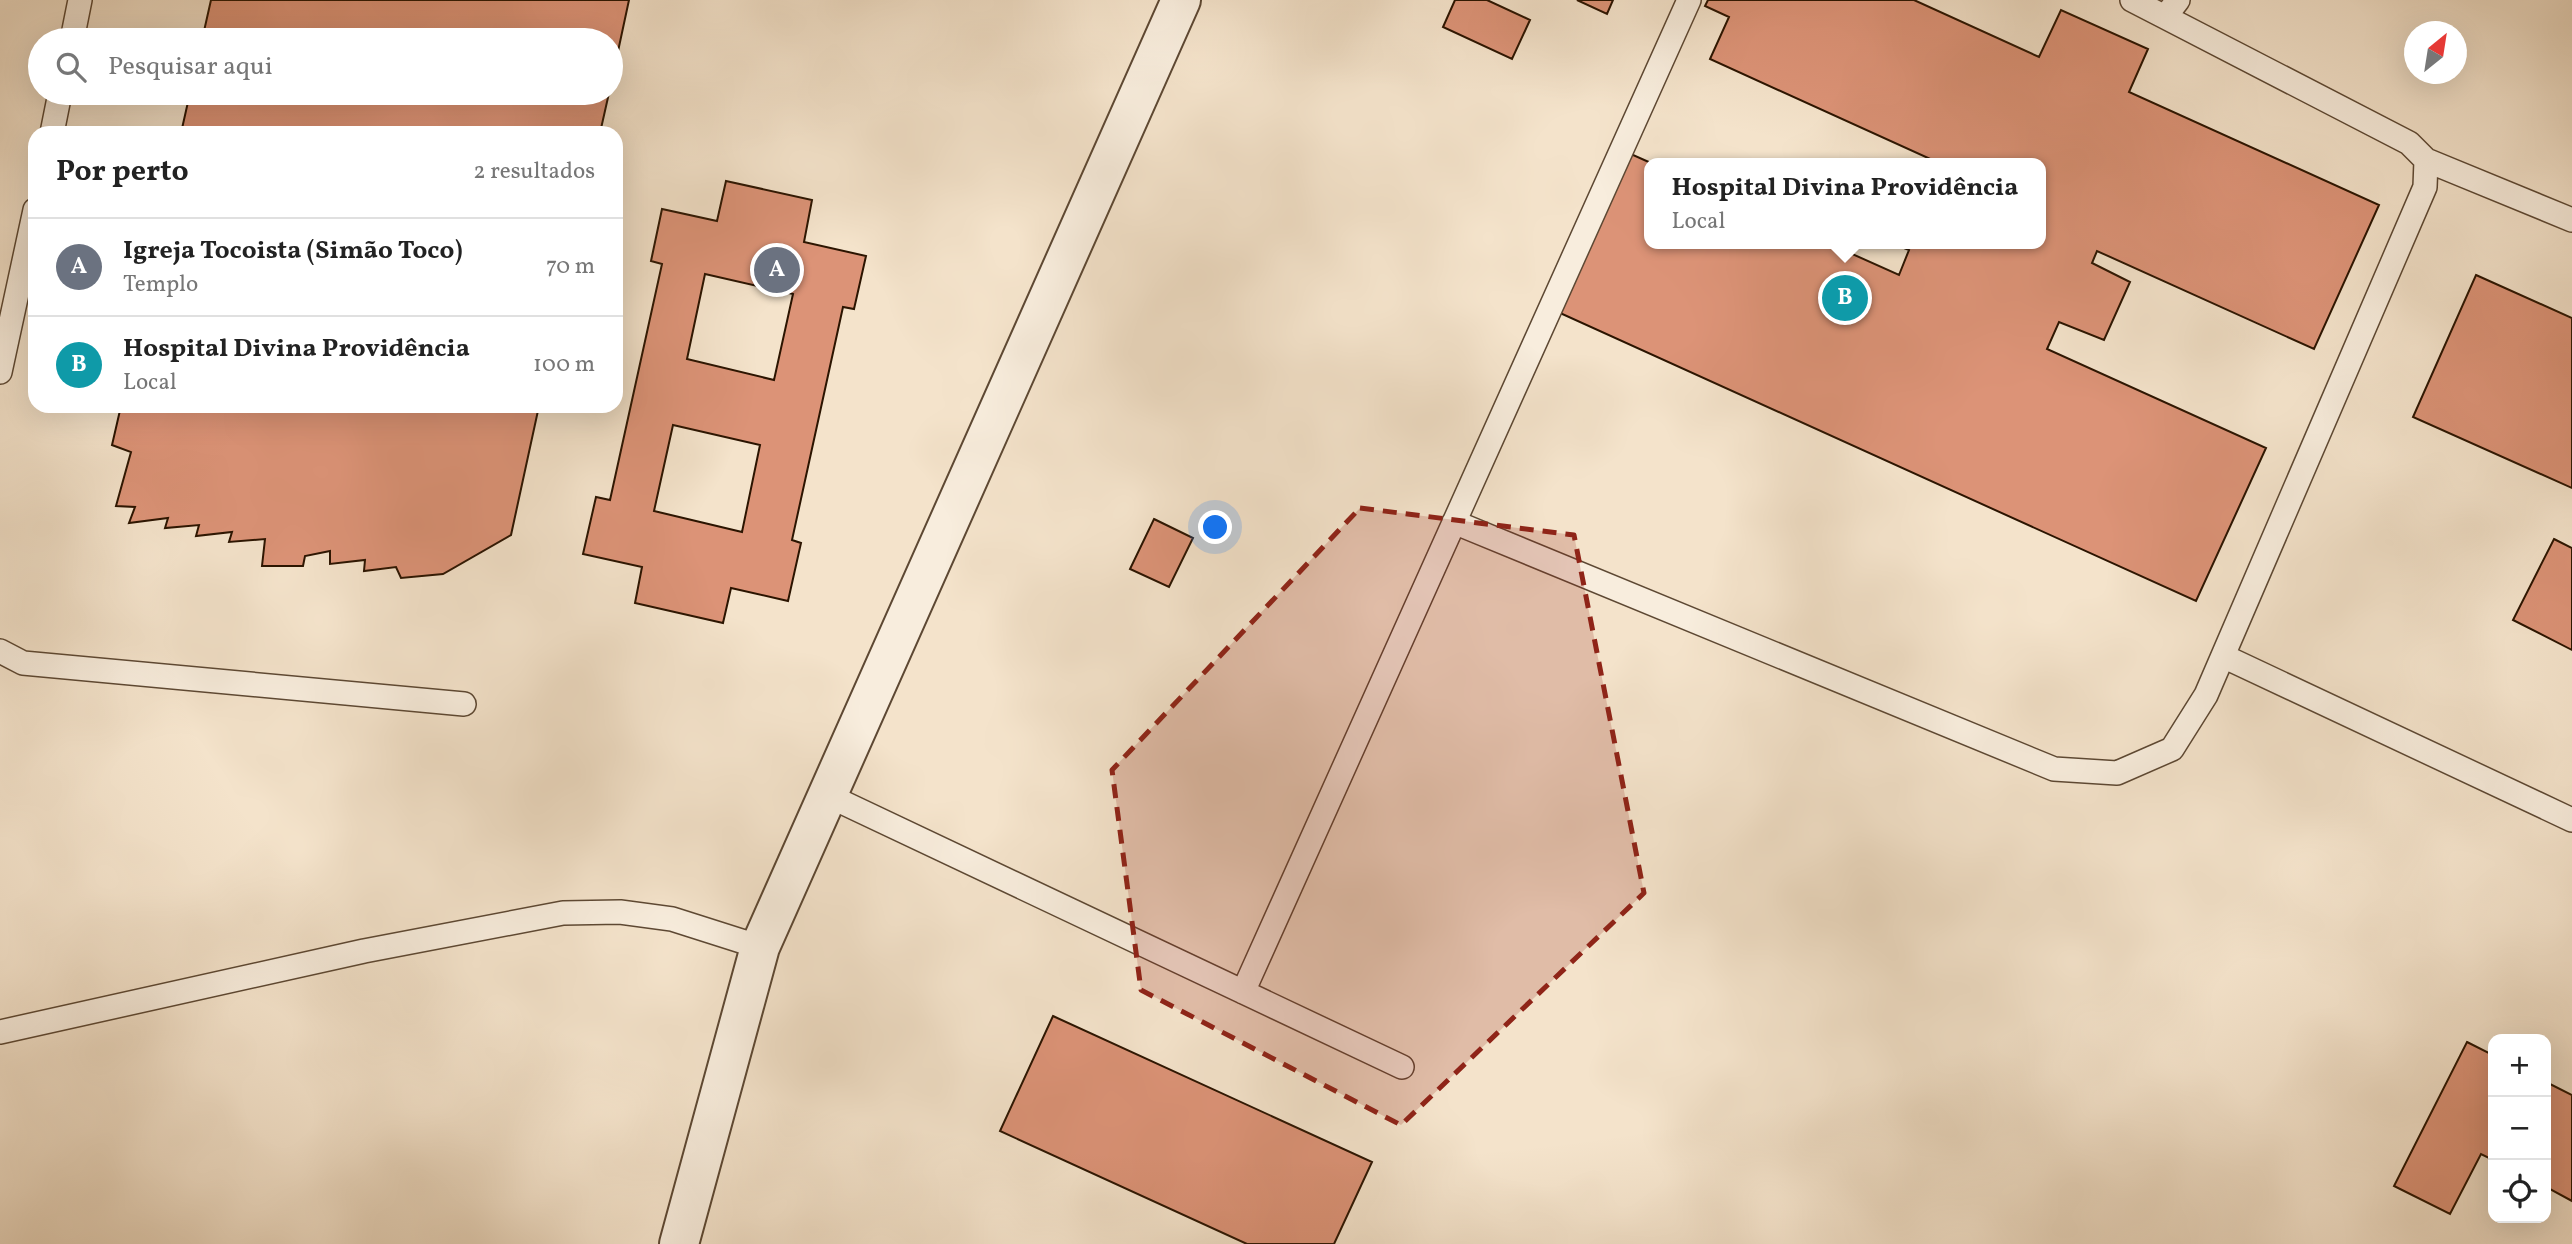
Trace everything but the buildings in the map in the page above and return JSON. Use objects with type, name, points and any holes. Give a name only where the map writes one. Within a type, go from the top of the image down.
[{"type":"street","points":[[679,1244],[760,947],[1181,0]]},
{"type":"lane","points":[[74,28],[80,0]]},
{"type":"lane","points":[[1243,992],[1689,0]]},
{"type":"lane","points":[[2132,0],[2171,8],[2409,143],[2426,160],[2572,220]]},
{"type":"lane","points":[[53,126],[57,105]]},
{"type":"lane","points":[[1454,522],[2054,769],[2117,773],[2172,749],[2206,695],[2425,187],[2426,160]]},
{"type":"lane","points":[[0,372],[28,242]]},
{"type":"lane","points":[[0,651],[23,663],[464,704]]},
{"type":"lane","points":[[2223,656],[2572,820]]},
{"type":"lane","points":[[827,795],[1402,1067]]},
{"type":"lane","points":[[0,1032],[364,951],[563,913],[620,912],[672,919],[760,947]]},
{"type":"highlighted area","points":[[1360,508],[1574,535],[1644,893],[1401,1125],[1141,990],[1112,770]]},
{"type":"place","name":"Igreja Tocoista (Simão Toco)","points":[[777,270]]},
{"type":"place","name":"Hospital Divina Providência","points":[[1845,298]]}]
